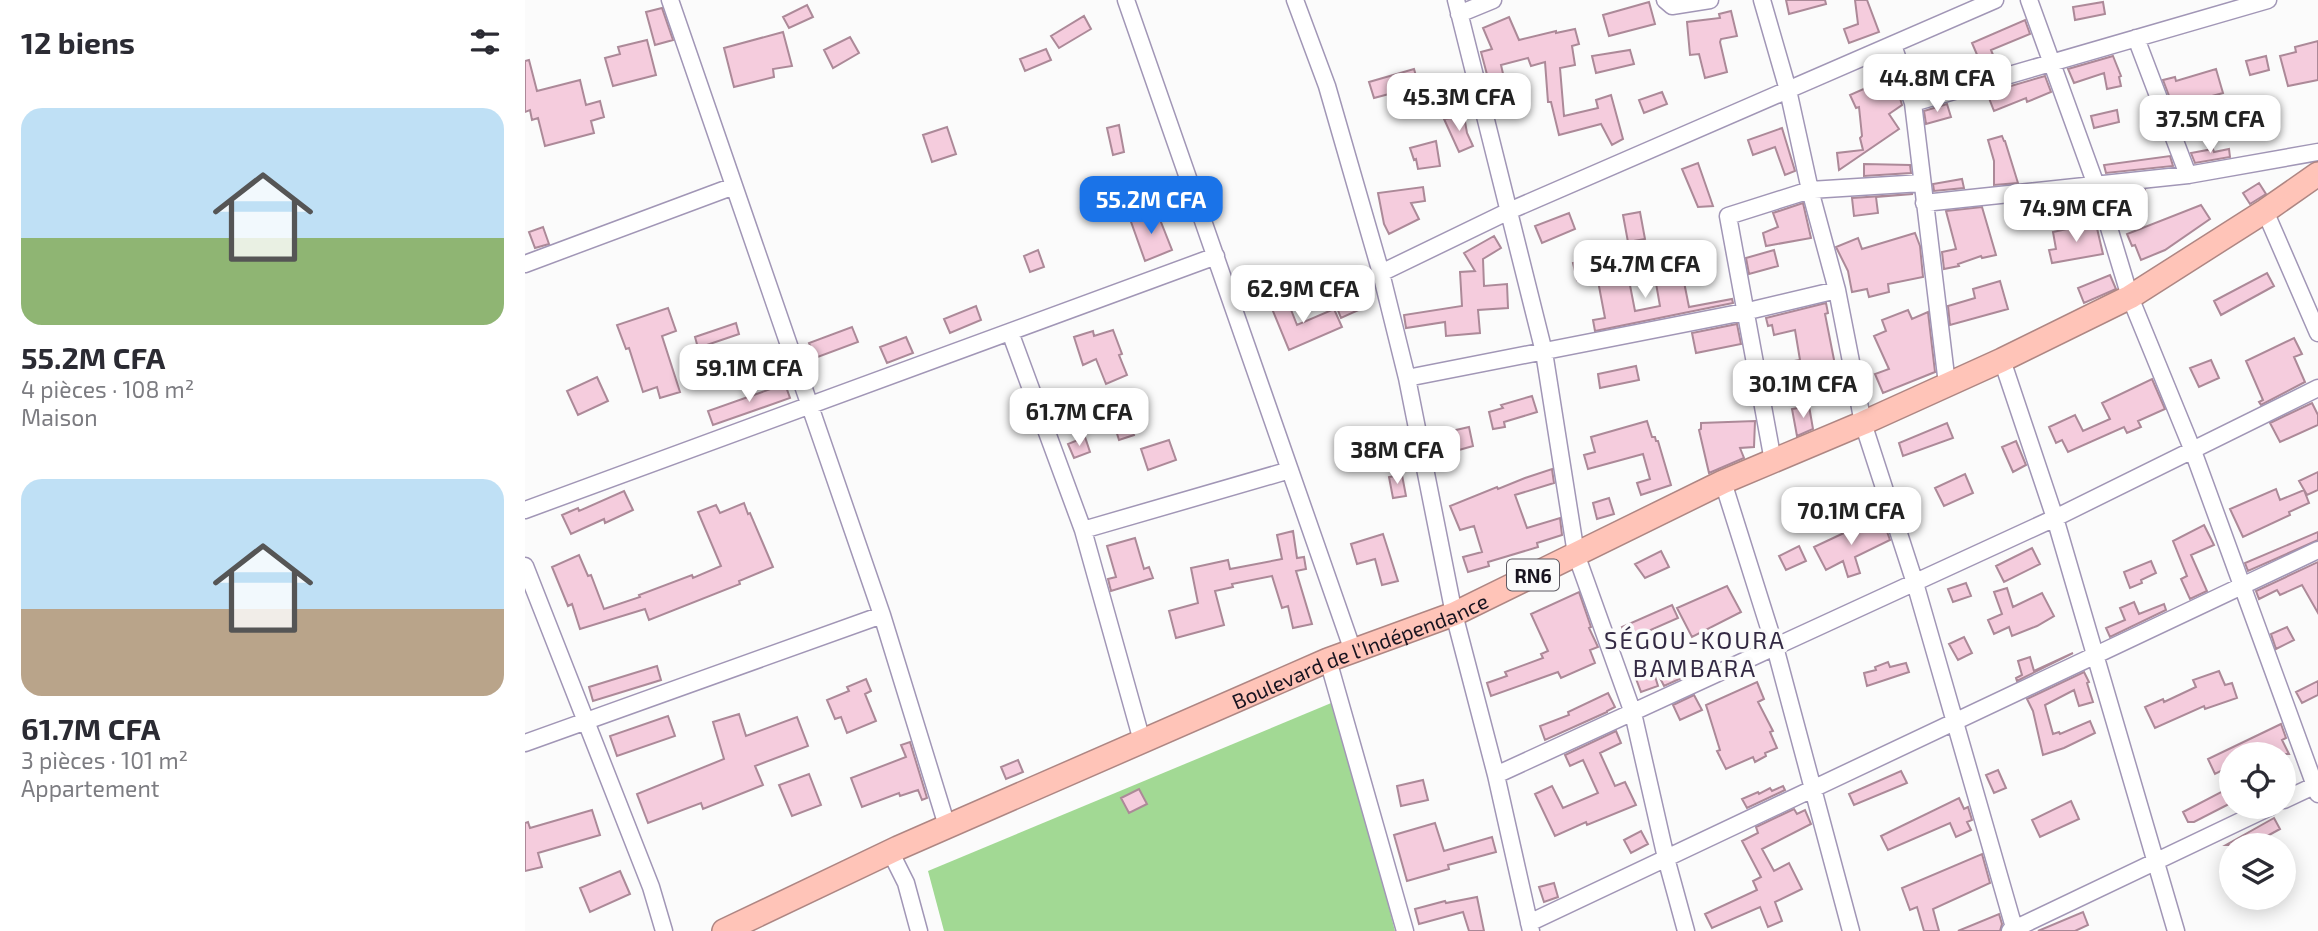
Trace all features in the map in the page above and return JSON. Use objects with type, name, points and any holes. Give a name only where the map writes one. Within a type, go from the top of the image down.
[{"type":"highway","name":"Boulevard de l'Indépendance","points":[[724,931],[947,826],[1328,660],[1454,614],[1723,482],[1863,423],[2001,360],[2130,298],[2318,174]]},
{"type":"street","points":[[670,0],[882,615],[947,826]]},
{"type":"street","points":[[1126,0],[1353,650]]},
{"type":"street","points":[[1295,0],[1327,86],[1381,273],[1408,379],[1454,614],[1496,775],[1530,927],[1666,858],[2318,550]]},
{"type":"street","points":[[1493,0],[1458,7],[1544,352],[1576,554],[1633,713],[1666,858],[1686,931]]},
{"type":"street","points":[[1665,0],[1672,6],[1710,0]]},
{"type":"street","points":[[1762,0],[1788,90],[1810,190],[1837,290],[1863,423],[1915,583],[2013,930],[2245,819]]},
{"type":"street","points":[[1381,273],[1509,211],[1995,0]]},
{"type":"street","points":[[2028,0],[2096,185],[2130,298],[2193,451],[2317,788],[2296,796]]},
{"type":"street","points":[[1913,103],[2268,0]]},
{"type":"street","points":[[2136,38],[2188,176]]},
{"type":"street","points":[[1893,45],[1913,103],[1947,384]]},
{"type":"street","points":[[1924,203],[2188,176],[2318,152]]},
{"type":"street","points":[[1773,461],[1728,216],[1810,190],[1923,183]]},
{"type":"street","points":[[525,264],[734,186]]},
{"type":"street","points":[[2265,211],[2318,333]]},
{"type":"street","points":[[525,510],[1216,256]]},
{"type":"street","points":[[1408,379],[1744,312],[1837,290]]},
{"type":"street","points":[[1010,332],[1083,530],[1142,741]]},
{"type":"street","points":[[2001,360],[2055,518],[2176,931]]},
{"type":"street","points":[[1496,775],[2055,518],[2318,388]]},
{"type":"street","points":[[1083,530],[1290,470]]},
{"type":"street","points":[[1723,482],[1775,647],[1851,931]]},
{"type":"street","points":[[525,566],[651,887],[664,931]]},
{"type":"street","points":[[525,743],[882,615]]},
{"type":"street","points":[[1328,660],[1405,931]]},
{"type":"street","points":[[891,853],[906,883],[919,931]]},
{"type":"green space","points":[[1336,701],[1395,931],[944,931],[928,871]]},
{"type":"building","points":[[1786,0],[1825,0],[1826,4],[1789,14]]},
{"type":"building","points":[[1855,0],[1867,0],[1879,32],[1849,43],[1844,29],[1858,24]]},
{"type":"building","points":[[1649,2],[1655,24],[1609,36],[1603,15]]},
{"type":"building","points":[[2103,2],[2105,14],[2075,20],[2073,7]]},
{"type":"building","points":[[807,5],[813,17],[789,28],[783,17]]},
{"type":"building","points":[[662,8],[673,40],[655,45],[646,12]]},
{"type":"building","points":[[1731,11],[1737,36],[1721,39],[1720,42],[1727,72],[1705,78],[1699,54],[1690,55],[1687,22],[1720,18],[1719,14]]},
{"type":"building","points":[[1084,16],[1091,29],[1059,48],[1051,36]]},
{"type":"building","points":[[1509,17],[1519,40],[1575,29],[1579,44],[1572,46],[1575,65],[1560,68],[1564,116],[1598,108],[1596,100],[1611,95],[1623,139],[1612,145],[1601,124],[1559,135],[1551,102],[1548,102],[1545,62],[1531,66],[1528,58],[1501,65],[1504,78],[1489,82],[1481,52],[1492,49],[1483,28]]},
{"type":"building","points":[[2025,20],[2030,34],[1991,50],[1998,67],[1984,71],[1972,43]]},
{"type":"building","points":[[783,32],[792,66],[773,69],[774,77],[734,87],[724,48]]},
{"type":"building","points":[[850,37],[859,53],[833,68],[824,50]]},
{"type":"building","points":[[647,40],[656,75],[613,86],[605,58],[620,54],[618,47]]},
{"type":"building","points":[[2318,41],[2318,80],[2288,86],[2280,56],[2296,52],[2295,47]]},
{"type":"building","points":[[1046,49],[1051,60],[1025,71],[1020,59]]},
{"type":"building","points":[[1630,50],[1634,64],[1596,73],[1592,56]]},
{"type":"building","points":[[2113,56],[2121,76],[2121,86],[2107,89],[2104,73],[2074,83],[2068,69]]},
{"type":"building","points":[[2266,56],[2269,70],[2250,75],[2246,61]]},
{"type":"building","points":[[529,60],[537,91],[580,80],[586,105],[600,101],[604,117],[591,121],[594,133],[545,146],[538,118],[532,120],[530,110],[525,112],[525,61]]},
{"type":"building","points":[[1414,69],[1419,86],[1374,98],[1369,82]]},
{"type":"building","points":[[2216,69],[2223,93],[2174,109],[2163,80],[2175,77],[2176,81]]},
{"type":"building","points":[[2045,76],[2051,92],[2027,102],[2026,98],[1994,111],[1987,93]]},
{"type":"building","points":[[1886,79],[1893,94],[1898,91],[1902,105],[1889,114],[1899,129],[1839,170],[1837,153],[1863,150],[1859,107],[1856,108],[1850,95]]},
{"type":"building","points":[[1662,92],[1667,104],[1644,113],[1639,100]]},
{"type":"building","points":[[1947,104],[1951,117],[1926,124],[1924,111]]},
{"type":"building","points":[[2117,110],[2119,122],[2094,128],[2091,116]]},
{"type":"building","points":[[1464,116],[1473,146],[1459,152],[1444,119]]},
{"type":"building","points":[[1119,125],[1124,152],[1113,155],[1107,128]]},
{"type":"building","points":[[947,127],[956,154],[932,162],[923,135]]},
{"type":"building","points":[[1782,128],[1795,171],[1785,175],[1775,147],[1753,155],[1748,140]]},
{"type":"building","points":[[2002,136],[2018,183],[1994,185],[1994,161],[1988,140]]},
{"type":"building","points":[[1436,141],[1440,166],[1418,169],[1410,148]]},
{"type":"building","points":[[2213,149],[2214,152],[2229,149],[2230,157],[2195,163],[2191,153]]},
{"type":"building","points":[[2170,156],[2173,166],[2106,173],[2104,165]]},
{"type":"building","points":[[1698,163],[1713,206],[1698,207],[1682,169]]},
{"type":"building","points":[[1864,164],[1910,165],[1911,173],[1864,176]]},
{"type":"building","points":[[1962,179],[1964,188],[1934,191],[1933,184]]},
{"type":"building","points":[[2259,183],[2266,194],[2250,204],[2243,193]]},
{"type":"building","points":[[1423,187],[1425,201],[1411,203],[1419,219],[1389,234],[1384,224],[1378,193]]},
{"type":"building","points":[[2145,190],[2146,199],[2112,202],[2111,199],[2111,194]]},
{"type":"building","points":[[1913,194],[1876,197],[1878,213],[1854,216],[1852,198]]},
{"type":"building","points":[[1803,203],[1811,238],[1766,246],[1763,233],[1778,227],[1773,213]]},
{"type":"building","points":[[2201,205],[2210,219],[2165,250],[2141,260],[2127,234]]},
{"type":"building","points":[[1982,207],[1996,255],[1981,256],[1958,264],[1959,266],[1944,269],[1942,252],[1956,249],[1946,211]]},
{"type":"building","points":[[1157,212],[1172,250],[1145,261],[1130,219]]},
{"type":"building","points":[[1640,212],[1645,239],[1628,242],[1623,215]]},
{"type":"building","points":[[1569,213],[1575,229],[1542,243],[1535,226]]},
{"type":"building","points":[[2096,224],[2103,254],[2052,263],[2049,250],[2056,249],[2053,232]]},
{"type":"building","points":[[543,227],[549,244],[535,248],[529,232]]},
{"type":"building","points":[[1915,233],[1920,246],[1923,277],[1888,284],[1889,292],[1869,297],[1867,289],[1852,292],[1848,271],[1836,247],[1858,238],[1862,249]]},
{"type":"building","points":[[1494,236],[1501,248],[1483,259],[1484,286],[1507,284],[1508,308],[1478,310],[1480,333],[1446,336],[1445,322],[1406,328],[1404,315],[1462,306],[1460,272],[1475,271],[1464,253]]},
{"type":"building","points":[[1038,250],[1044,267],[1030,272],[1024,256]]},
{"type":"building","points":[[1774,250],[1778,266],[1749,274],[1746,258]]},
{"type":"building","points":[[1603,257],[1606,274],[1577,280],[1573,263]]},
{"type":"building","points":[[1681,267],[1689,307],[1732,299],[1733,303],[1595,331],[1593,320],[1605,318],[1598,281],[1628,275],[1635,311],[1660,306],[1654,272]]},
{"type":"building","points":[[2267,273],[2274,286],[2221,315],[2214,301]]},
{"type":"building","points":[[2110,275],[2116,289],[2084,303],[2078,288]]},
{"type":"building","points":[[2000,281],[2008,309],[1950,325],[1948,306],[1975,298],[1973,289]]},
{"type":"building","points":[[1358,296],[1363,308],[1341,318],[1336,305]]},
{"type":"building","points":[[1286,297],[1297,325],[1334,309],[1342,327],[1289,350],[1270,304]]},
{"type":"building","points":[[1826,303],[1828,313],[1825,314],[1837,375],[1772,387],[1766,366],[1800,360],[1795,330],[1774,335],[1772,325],[1768,326],[1766,318]]},
{"type":"building","points":[[976,306],[981,320],[950,333],[944,319]]},
{"type":"building","points":[[668,308],[676,331],[662,336],[680,392],[660,398],[657,387],[643,392],[629,348],[626,349],[617,325]]},
{"type":"building","points":[[1908,310],[1912,319],[1928,312],[1935,372],[1883,393],[1875,374],[1889,369],[1874,336],[1886,331],[1882,320]]},
{"type":"building","points":[[736,323],[739,334],[698,348],[695,337]]},
{"type":"building","points":[[1737,324],[1741,344],[1696,353],[1692,333]]},
{"type":"building","points":[[852,327],[858,342],[815,358],[809,343]]},
{"type":"building","points":[[1113,330],[1127,375],[1106,384],[1096,359],[1083,365],[1074,337],[1093,331],[1094,336]]},
{"type":"building","points":[[906,337],[913,353],[887,363],[880,347]]},
{"type":"building","points":[[2294,338],[2302,354],[2294,357],[2305,382],[2261,405],[2259,402],[2263,400],[2246,361]]},
{"type":"building","points":[[2211,360],[2219,378],[2199,387],[2190,368]]},
{"type":"building","points":[[1636,366],[1639,380],[1600,388],[1598,374]]},
{"type":"building","points":[[597,377],[608,401],[578,415],[567,391]]},
{"type":"building","points":[[2152,379],[2165,409],[2138,421],[2141,427],[2127,433],[2124,427],[2068,452],[2062,440],[2056,443],[2049,427],[2075,415],[2083,431],[2110,419],[2102,403]]},
{"type":"building","points":[[785,384],[790,398],[713,425],[708,411]]},
{"type":"building","points":[[1532,396],[1537,412],[1504,422],[1505,427],[1493,429],[1489,412],[1503,408],[1501,405]]},
{"type":"building","points":[[1123,400],[1134,435],[1119,440],[1108,405]]},
{"type":"building","points":[[2312,403],[2318,415],[2318,425],[2280,442],[2270,423]]},
{"type":"building","points":[[1809,406],[1813,429],[1797,436],[1792,409]]},
{"type":"building","points":[[1647,421],[1652,437],[1658,441],[1671,485],[1641,495],[1637,483],[1650,479],[1643,454],[1588,469],[1584,455],[1595,452],[1591,437]]},
{"type":"building","points":[[1755,421],[1754,447],[1740,448],[1744,458],[1709,473],[1699,430],[1701,423]]},
{"type":"building","points":[[1947,423],[1953,438],[1903,456],[1899,443]]},
{"type":"building","points":[[1469,427],[1473,446],[1459,450],[1458,445],[1438,450],[1434,435]]},
{"type":"building","points":[[1085,437],[1090,452],[1074,458],[1068,444]]},
{"type":"building","points":[[1169,440],[1176,460],[1148,470],[1141,449]]},
{"type":"building","points":[[2016,441],[2026,465],[2013,472],[2002,447]]},
{"type":"building","points":[[1552,469],[1554,483],[1515,495],[1527,528],[1560,518],[1562,535],[1537,543],[1538,547],[1488,562],[1489,566],[1468,572],[1463,557],[1482,552],[1474,526],[1460,530],[1450,506]]},
{"type":"building","points":[[2318,472],[2318,490],[2307,495],[2299,481]]},
{"type":"building","points":[[1965,474],[1973,493],[1944,506],[1935,488]]},
{"type":"building","points":[[1402,475],[1406,496],[1393,498],[1389,477]]},
{"type":"building","points":[[2276,489],[2280,500],[2304,490],[2309,503],[2243,537],[2230,509]]},
{"type":"building","points":[[624,491],[633,510],[571,534],[562,515],[578,508],[579,511]]},
{"type":"building","points":[[1609,498],[1614,514],[1597,519],[1593,503]]},
{"type":"building","points":[[744,503],[773,567],[739,581],[740,584],[649,620],[645,609],[580,629],[572,604],[568,606],[552,567],[579,555],[588,576],[591,575],[604,609],[640,597],[639,595],[721,566],[698,512],[716,505],[720,513]]},
{"type":"building","points":[[1876,520],[1880,529],[1885,526],[1890,540],[1855,557],[1860,573],[1848,577],[1843,561],[1826,570],[1814,547]]},
{"type":"building","points":[[2204,525],[2214,545],[2191,555],[2207,591],[2190,599],[2181,579],[2187,576],[2173,541]]},
{"type":"building","points":[[1293,531],[1297,558],[1304,557],[1306,569],[1296,571],[1312,624],[1293,628],[1288,606],[1282,608],[1272,576],[1232,584],[1233,587],[1215,591],[1224,625],[1176,638],[1169,611],[1198,603],[1191,568],[1228,560],[1230,569],[1282,559],[1277,535]]},
{"type":"building","points":[[2318,532],[2318,540],[2248,571],[2245,563]]},
{"type":"building","points":[[1383,534],[1398,581],[1382,585],[1375,559],[1357,564],[1351,544]]},
{"type":"building","points":[[1135,538],[1144,569],[1149,567],[1153,578],[1111,591],[1108,579],[1116,577],[1107,546]]},
{"type":"building","points":[[1799,546],[1806,561],[1786,570],[1779,556]]},
{"type":"building","points":[[2032,548],[2040,564],[2004,582],[1996,566]]},
{"type":"building","points":[[1661,551],[1669,567],[1645,578],[1635,564]]},
{"type":"building","points":[[2151,561],[2156,573],[2130,588],[2124,572]]},
{"type":"building","points":[[2318,562],[2318,613],[2302,585],[2280,595],[2277,590],[2259,599],[2256,591]]},
{"type":"building","points":[[1966,583],[1971,596],[1953,602],[1948,589]]},
{"type":"building","points":[[1727,586],[1741,612],[1692,637],[1677,608]]},
{"type":"building","points":[[2007,588],[2013,607],[2042,593],[2054,616],[2012,636],[2009,627],[1994,634],[1988,620],[2002,614],[1994,592]]},
{"type":"building","points":[[1579,592],[1591,627],[1589,628],[1598,647],[1590,650],[1595,663],[1561,678],[1558,672],[1491,696],[1487,683],[1507,676],[1505,672],[1543,658],[1541,654],[1548,651],[1531,614]]},
{"type":"building","points":[[2134,602],[2139,614],[2164,604],[2166,610],[2110,637],[2106,628],[2125,620],[2120,608]]},
{"type":"building","points":[[1672,605],[1678,618],[1628,640],[1622,627]]},
{"type":"building","points":[[2287,627],[2294,640],[2276,649],[2271,634]]},
{"type":"building","points":[[1964,637],[1972,653],[1958,660],[1949,644]]},
{"type":"building","points":[[2073,653],[2017,681],[2016,678],[2022,675],[2018,661],[2030,657],[2034,671]]},
{"type":"building","points":[[1888,662],[1890,667],[1906,663],[1909,672],[1867,686],[1864,673],[1876,670],[1875,667]]},
{"type":"building","points":[[1692,664],[1695,672],[1664,686],[1660,678]]},
{"type":"building","points":[[657,666],[661,680],[593,701],[589,687]]},
{"type":"building","points":[[1653,670],[1658,686],[1641,692],[1635,676]]},
{"type":"building","points":[[2219,671],[2225,685],[2232,683],[2237,698],[2205,709],[2204,706],[2155,728],[2145,707],[2163,699],[2164,702],[2196,687],[2193,680]]},
{"type":"building","points":[[2084,672],[2093,702],[2079,706],[2074,690],[2045,705],[2053,734],[2060,734],[2090,721],[2095,733],[2043,755],[2033,711],[2027,699]]},
{"type":"building","points":[[866,679],[871,691],[865,694],[876,721],[847,733],[841,717],[835,719],[827,700],[849,691],[847,687]]},
{"type":"building","points":[[2318,681],[2318,695],[2302,703],[2296,692]]},
{"type":"building","points":[[1757,682],[1764,699],[1758,702],[1773,731],[1770,732],[1777,748],[1765,753],[1766,756],[1755,762],[1753,757],[1726,769],[1717,751],[1720,750],[1706,705]]},
{"type":"building","points":[[1608,693],[1615,707],[1545,740],[1540,726],[1569,715],[1568,712]]},
{"type":"building","points":[[1694,695],[1702,710],[1680,720],[1673,705]]},
{"type":"building","points":[[739,714],[746,736],[797,717],[808,746],[755,766],[763,785],[703,809],[701,803],[648,823],[637,794],[724,759],[713,722]]},
{"type":"building","points":[[668,716],[675,736],[617,756],[610,736]]},
{"type":"building","points":[[2281,724],[2286,738],[2283,742],[2243,742]]},
{"type":"building","points":[[1616,731],[1621,743],[1600,753],[1615,786],[1625,782],[1636,805],[1555,836],[1535,794],[1552,786],[1563,808],[1598,793],[1583,760],[1570,766],[1565,755]]},
{"type":"building","points":[[910,742],[927,798],[922,800],[918,790],[900,796],[899,793],[862,807],[851,778],[906,757],[901,745]]},
{"type":"building","points":[[2219,754],[2219,772],[2215,774],[2208,759]]},
{"type":"building","points":[[1018,760],[1023,772],[1006,779],[1001,767]]},
{"type":"building","points":[[1998,770],[2006,788],[1994,793],[1986,775]]},
{"type":"building","points":[[1901,771],[1907,783],[1854,805],[1849,794]]},
{"type":"building","points":[[809,774],[821,805],[792,816],[779,785]]},
{"type":"building","points":[[1423,780],[1428,800],[1401,806],[1397,786]]},
{"type":"building","points":[[1783,786],[1785,790],[1747,808],[1742,799],[1770,788],[1772,791]]},
{"type":"building","points":[[1139,789],[1147,804],[1129,813],[1121,798]]},
{"type":"building","points":[[2219,793],[2219,809],[2194,822],[2188,822],[2183,812]]},
{"type":"building","points":[[1959,798],[1964,809],[1968,807],[1972,820],[1967,822],[1971,830],[1956,837],[1950,823],[1888,850],[1881,836]]},
{"type":"building","points":[[2071,801],[2079,819],[2040,837],[2032,820]]},
{"type":"building","points":[[1794,809],[1797,814],[1805,810],[1811,824],[1762,849],[1774,871],[1789,863],[1802,889],[1775,902],[1782,921],[1768,927],[1760,907],[1712,928],[1705,914],[1757,890],[1753,881],[1761,877],[1742,841],[1758,833],[1756,827]]},
{"type":"building","points":[[592,810],[600,835],[538,853],[542,867],[525,871],[525,823],[528,822],[530,828]]},
{"type":"building","points":[[2272,819],[2280,829],[2273,833],[2247,833]]},
{"type":"building","points":[[1435,823],[1444,851],[1492,837],[1496,852],[1448,865],[1449,869],[1407,881],[1394,835]]},
{"type":"building","points":[[1641,831],[1648,844],[1631,853],[1624,840]]},
{"type":"building","points":[[1982,854],[1990,883],[1933,909],[1939,931],[1924,931],[1917,907],[1910,910],[1902,888]]},
{"type":"building","points":[[620,871],[630,894],[590,912],[580,888]]},
{"type":"building","points":[[1554,883],[1558,897],[1544,902],[1539,887]]},
{"type":"building","points":[[1477,897],[1484,931],[1469,931],[1463,912],[1419,924],[1415,909],[1445,901],[1446,903]]},
{"type":"building","points":[[2083,912],[2088,925],[2075,931],[2038,931]]},
{"type":"building","points":[[1999,914],[2002,924],[2000,931],[1958,931]]},
{"type":"district","name":"SÉGOU-KOURA BAMBARA","points":[[1695,653]]}]
